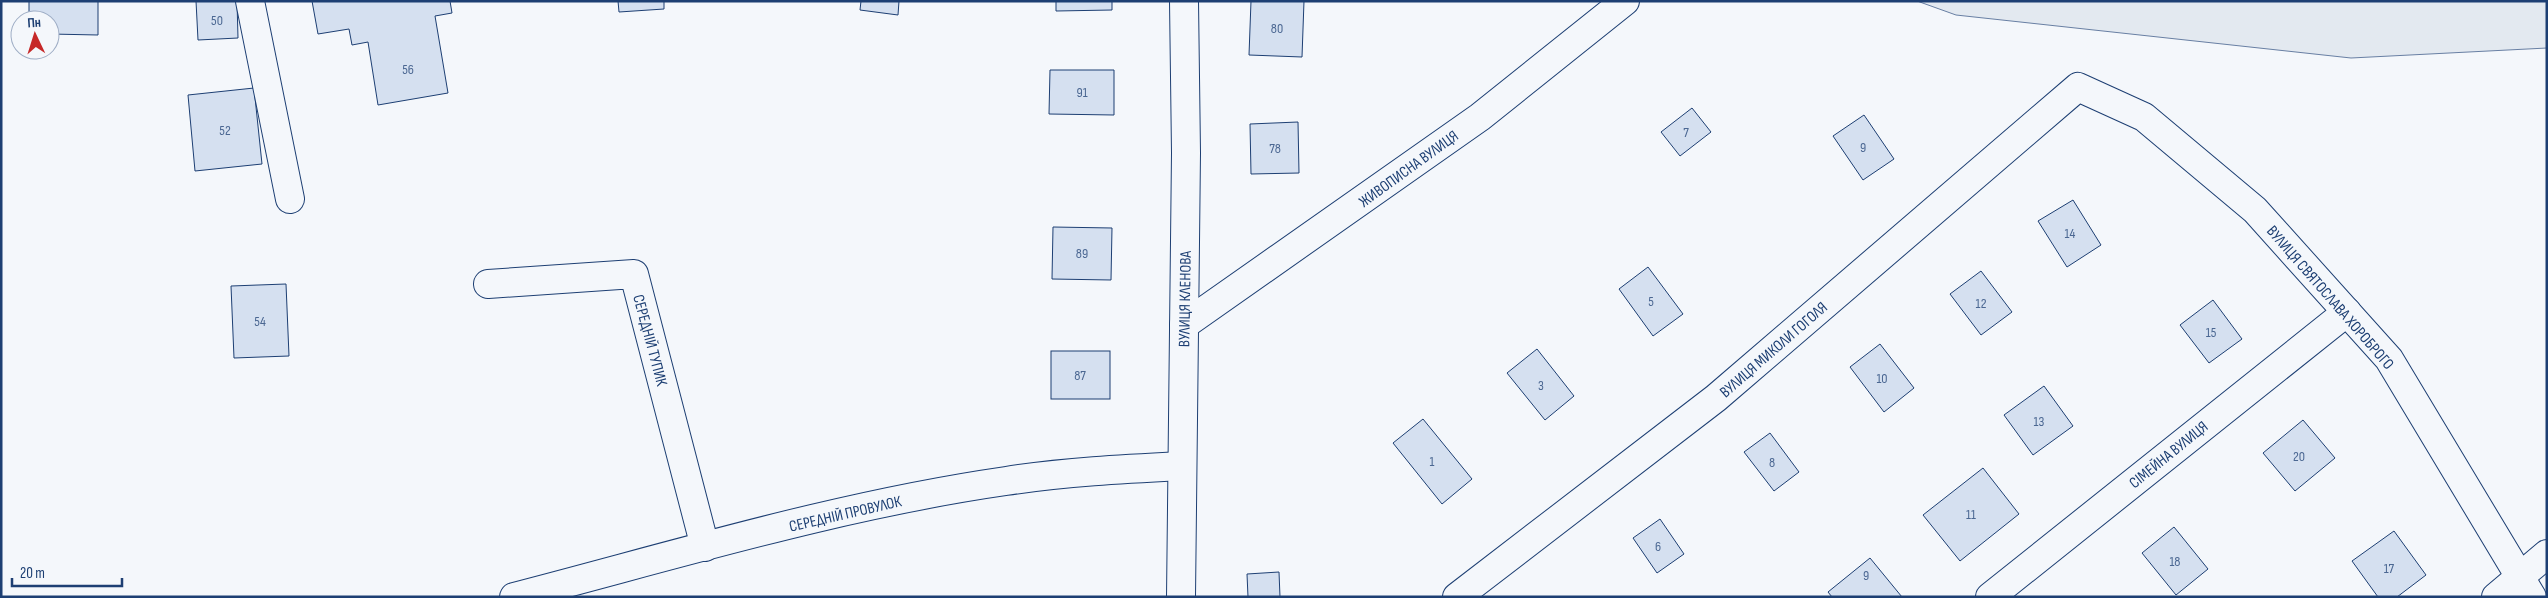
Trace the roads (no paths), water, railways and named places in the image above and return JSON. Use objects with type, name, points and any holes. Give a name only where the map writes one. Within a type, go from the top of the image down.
[{"type":"street","points":[[250,1],[290,200]]},
{"type":"street","name":"ВУЛИЦЯ КЛЕНОВА","points":[[1181,597],[1186,153],[1184,1]]},
{"type":"street","name":"ЖИВОПИСНА ВУЛИЦЯ","points":[[1184,325],[1480,117],[1625,1]]},
{"type":"street","name":"ВУЛИЦЯ СВЯТОСЛАВА ХОРОБРОГО","points":[[2078,87],[2144,117],[2255,210],[2390,359],[2526,587]]},
{"type":"street","name":"ВУЛИЦЯ МИКОЛИ ГОГОЛЯ","points":[[1456,597],[1716,398],[2078,87]]},
{"type":"street","name":"СЕРЕДНІЙ ТУПИК","points":[[488,284],[634,274],[705,547]]},
{"type":"street","name":"СІМЕЙНА ВУЛИЦЯ","points":[[1990,597],[2347,312]]},
{"type":"street","name":"СЕРЕДНІЙ ПРОВУЛОК","points":[[514,597],[705,547],[905,499],[1006,481],[1111,469],[1182,466]]},
{"type":"street","points":[[2496,597],[2526,587],[2547,554]]}]
